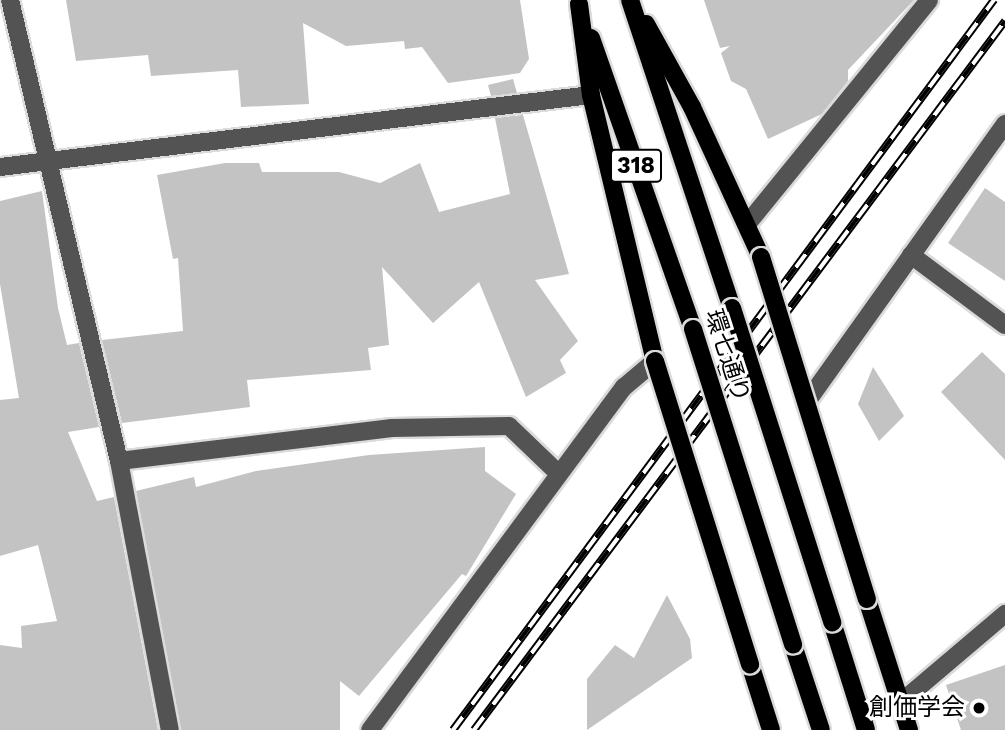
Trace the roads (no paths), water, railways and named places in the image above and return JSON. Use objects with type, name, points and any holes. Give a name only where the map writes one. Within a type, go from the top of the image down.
[{"type":"main road","points":[[631,0],[692,107],[748,223],[761,257],[909,730]]},
{"type":"main road","name":"環七通り","points":[[631,0],[866,730]]},
{"type":"main road","points":[[578,2],[591,95],[655,361],[771,730]]},
{"type":"main road","name":"環七通り","points":[[578,2],[693,329],[821,730]]},
{"type":"street","points":[[10,0],[118,461],[170,730]]},
{"type":"street","points":[[748,223],[929,0]]},
{"type":"street","points":[[0,167],[591,95]]},
{"type":"street","points":[[806,403],[1005,124]]},
{"type":"street","points":[[911,255],[1005,325]]},
{"type":"street","points":[[370,730],[624,387],[655,361]]},
{"type":"street","points":[[118,461],[392,428],[509,426],[559,474]]},
{"type":"street","points":[[900,703],[1005,614]]},
{"type":"railway","points":[[453,730],[994,0]]},
{"type":"railway","points":[[474,730],[1005,21]]},
{"type":"place","name":"創価学会","points":[[979,708]]}]
